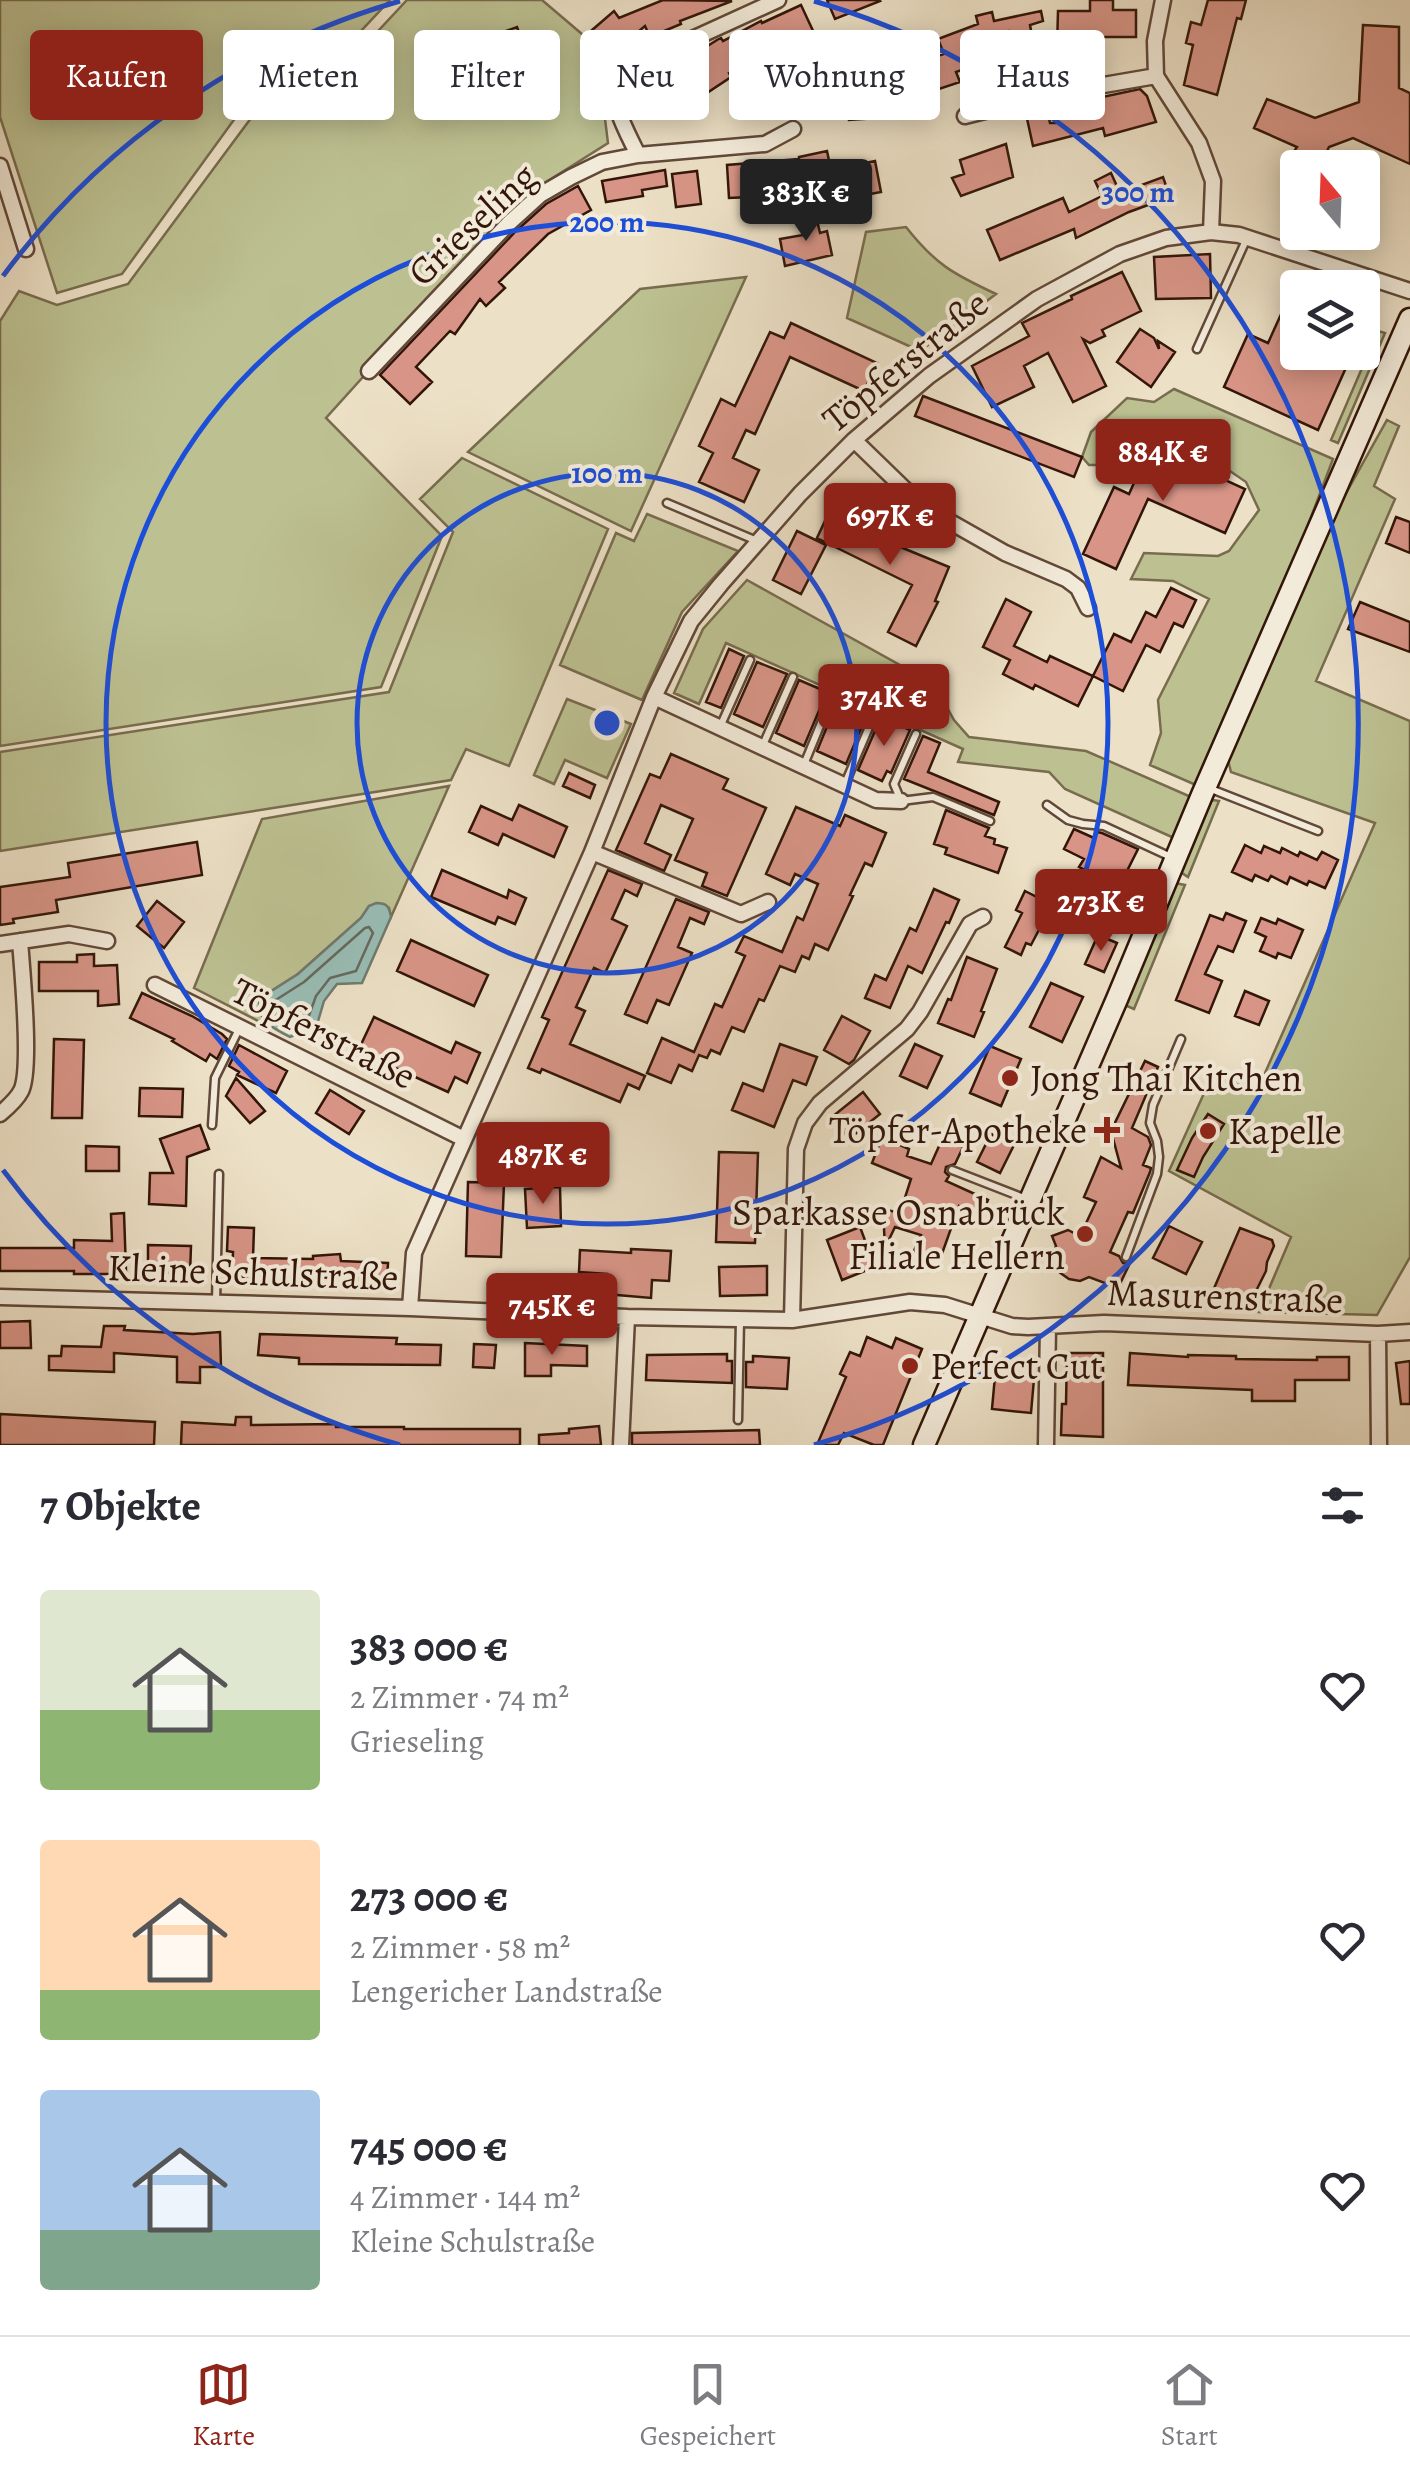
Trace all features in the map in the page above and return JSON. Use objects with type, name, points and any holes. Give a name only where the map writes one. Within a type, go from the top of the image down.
[{"type":"main road","points":[[924,1445],[1410,318]]},
{"type":"street","points":[[638,156],[613,93],[618,79],[631,68],[778,0]]},
{"type":"street","points":[[1163,0],[1156,41],[1156,76],[1198,143],[1213,181],[1211,232]]},
{"type":"street","points":[[1105,85],[1156,76]]},
{"type":"street","name":"Grieseling","points":[[369,371],[508,224],[571,176],[602,162],[638,156],[765,144],[792,130]]},
{"type":"street","points":[[0,166],[26,249]]},
{"type":"street","name":"Töpferstraße","points":[[410,1308],[414,1253],[592,852],[654,698],[691,621],[800,494],[854,440],[929,376],[1038,299],[1120,254],[1166,238],[1211,232],[1247,238],[1410,291]]},
{"type":"street","points":[[854,440],[922,506],[1005,553],[1066,579],[1078,588],[1088,608]]},
{"type":"street","points":[[654,698],[876,800],[901,801]]},
{"type":"street","points":[[592,852],[741,914],[768,902]]},
{"type":"street","points":[[792,1320],[796,1149],[805,1122],[820,1102],[908,1029],[970,924],[983,917]]},
{"type":"street","points":[[0,944],[69,934],[107,941]]},
{"type":"street","points":[[0,1114],[23,1089],[25,1024],[20,941]]},
{"type":"street","name":"Töpferstraße","points":[[155,984],[464,1139]]},
{"type":"street","name":"Kleine Schulstraße","points":[[0,1297],[792,1320],[910,1302],[945,1305],[980,1316]]},
{"type":"street","name":"Masurenstraße","points":[[980,1316],[1012,1326],[1104,1323],[1410,1332]]},
{"type":"street","points":[[621,1445],[627,1317]]},
{"type":"street","points":[[1046,1445],[1048,1327]]},
{"type":"street","points":[[1378,1334],[1378,1445]]},
{"type":"lane","points":[[1197,349],[1247,238]]},
{"type":"lane","points":[[667,503],[758,542]]},
{"type":"lane","points":[[719,728],[750,660]]},
{"type":"lane","points":[[762,748],[792,677]]},
{"type":"lane","points":[[803,767],[834,694]]},
{"type":"lane","points":[[844,786],[875,714]]},
{"type":"lane","points":[[916,734],[894,784],[901,801],[933,798],[990,822]]},
{"type":"lane","points":[[1206,786],[1318,831]]},
{"type":"lane","points":[[1047,805],[1068,820],[1104,826],[1175,859]]},
{"type":"lane","points":[[212,1125],[215,1078],[240,1027]]},
{"type":"lane","points":[[1126,1257],[1157,1174],[1157,1141],[1150,1123],[1153,1105],[1181,1039]]},
{"type":"lane","points":[[952,1170],[1030,1200]]},
{"type":"lane","points":[[216,1303],[219,1174]]},
{"type":"lane","points":[[738,1420],[740,1319]]},
{"type":"green space","points":[[0,0],[390,0],[362,30],[223,30],[223,120],[234,120],[122,274],[57,293],[0,117]]},
{"type":"green space","points":[[407,0],[542,0],[580,32],[580,120],[605,120],[608,143],[529,193],[326,418],[442,536],[381,687],[0,746],[0,321],[19,291],[57,305],[128,284],[250,120],[394,120],[394,30],[379,30]]},
{"type":"green space","points":[[906,227],[946,267],[996,294],[920,351],[847,318],[866,232]]},
{"type":"green space","points":[[746,277],[631,531],[468,452],[640,289]]},
{"type":"green space","points":[[1361,370],[1369,370],[1338,443],[1331,440]]},
{"type":"green space","points":[[1174,389],[1333,459],[1291,570],[1196,785],[1150,765],[1161,733],[1158,700],[1209,599],[1173,581],[1131,579],[1144,553],[1218,556],[1229,551],[1259,510],[1246,482],[1176,434],[1149,436],[1101,465],[1089,465],[1082,457],[1091,432],[1127,398],[1154,402]]},
{"type":"green space","points":[[1387,420],[1399,426],[1374,486],[1395,499],[1316,681],[1410,721],[1410,1257],[1377,1315],[1259,1312],[1291,1237],[1169,1171],[1214,1071],[1258,1089],[1375,823],[1231,772],[1228,760],[1335,513]]},
{"type":"green space","points":[[462,458],[608,529],[509,766],[466,749],[451,780],[0,851],[0,752],[389,692],[453,532],[420,499]]},
{"type":"green space","points":[[647,514],[738,551],[682,612],[642,700],[560,665],[616,533],[634,541]]},
{"type":"green space","points":[[747,580],[934,684],[954,720],[969,737],[1086,751],[1191,797],[1174,838],[1065,789],[1049,772],[958,762],[963,749],[726,643],[699,704],[674,693],[703,629]]},
{"type":"green space","points":[[567,699],[631,724],[607,778],[565,760],[554,784],[534,775]]},
{"type":"green space","points":[[449,786],[391,917],[389,908],[369,906],[361,918],[298,974],[259,999],[266,1025],[194,988],[262,819]]},
{"type":"green space","points":[[1219,801],[1188,877],[1179,871],[1208,803]]},
{"type":"green space","points":[[1175,883],[1185,885],[1134,1009],[1125,1001]]},
{"type":"water","points":[[376,903],[387,906],[391,917],[362,983],[337,984],[324,1001],[316,1028],[290,1037],[272,1027],[261,1013],[259,999],[298,974]]},
{"type":"building","points":[[663,0],[732,1],[667,30],[647,30],[645,26],[640,30],[592,30],[614,11],[619,18]]},
{"type":"building","points":[[827,0],[879,0],[880,1],[835,19]]},
{"type":"building","points":[[1090,0],[1113,0],[1113,10],[1136,10],[1136,37],[1105,37],[1105,30],[1057,30],[1058,11],[1090,11]]},
{"type":"building","points":[[1208,0],[1246,0],[1241,19],[1237,18],[1217,95],[1184,85],[1193,45],[1186,43],[1191,22],[1201,25]]},
{"type":"building","points":[[801,5],[813,30],[744,30]]},
{"type":"building","points":[[1041,11],[1043,21],[1030,25],[1031,30],[962,30],[978,24],[976,16],[992,12],[994,21]]},
{"type":"building","points":[[1363,25],[1399,27],[1399,88],[1410,93],[1410,164],[1353,138],[1328,150],[1295,150],[1297,147],[1254,128],[1267,99],[1315,118],[1359,102]]},
{"type":"building","points":[[960,31],[960,71],[956,72],[960,82],[940,89],[940,55],[944,54],[940,38]]},
{"type":"building","points":[[721,38],[723,41],[729,38],[729,78],[709,92],[709,45]]},
{"type":"building","points":[[1140,89],[1147,96],[1156,122],[1105,136],[1103,128],[1033,146],[1027,120],[1105,120],[1105,96]]},
{"type":"building","points":[[1006,144],[1013,177],[961,196],[952,178],[964,174],[960,160]]},
{"type":"building","points":[[827,151],[831,170],[875,161],[881,192],[843,199],[840,184],[729,198],[727,165],[799,159]]},
{"type":"building","points":[[665,170],[667,186],[642,190],[643,196],[606,202],[602,181]]},
{"type":"building","points":[[697,171],[701,204],[676,207],[672,174]]},
{"type":"building","points":[[1111,173],[1120,193],[1163,177],[1170,197],[1076,238],[1074,229],[1000,260],[987,230],[1063,198],[1069,212],[1102,196],[1095,181]]},
{"type":"building","points":[[578,186],[591,210],[548,234],[499,282],[505,288],[486,306],[480,299],[455,334],[450,331],[416,367],[432,382],[410,404],[380,375],[515,232],[546,204]]},
{"type":"building","points":[[816,216],[820,233],[827,231],[832,255],[785,266],[780,239],[803,235],[800,220]]},
{"type":"building","points":[[1210,254],[1211,298],[1156,299],[1154,257]]},
{"type":"building","points":[[1122,272],[1141,311],[1102,330],[1105,336],[1090,343],[1083,339],[1106,386],[1073,402],[1048,353],[1024,366],[1034,387],[992,407],[972,366],[1029,336],[1022,323]]},
{"type":"building","points":[[1280,317],[1280,370],[1345,370],[1318,430],[1224,387],[1248,334],[1268,343]]},
{"type":"building","points":[[791,323],[877,363],[864,391],[790,357],[755,434],[746,430],[733,458],[759,470],[744,502],[699,482],[713,453],[699,446],[721,399],[735,406],[770,332],[784,338]]},
{"type":"building","points":[[1140,329],[1154,338],[1159,349],[1158,341],[1175,352],[1151,387],[1117,362]]},
{"type":"building","points":[[923,396],[1082,457],[1074,477],[915,416]]},
{"type":"building","points":[[1162,451],[1245,489],[1225,533],[1148,499],[1116,569],[1083,554],[1114,487],[1129,494],[1146,456],[1158,461]]},
{"type":"building","points":[[832,506],[902,538],[898,546],[949,567],[935,601],[938,602],[916,646],[888,632],[912,585],[817,538]]},
{"type":"building","points":[[1396,517],[1410,522],[1410,553],[1386,543]]},
{"type":"building","points":[[797,531],[826,545],[801,594],[773,580]]},
{"type":"building","points":[[1171,588],[1196,600],[1183,627],[1174,623],[1160,652],[1146,645],[1123,691],[1093,676],[1114,634],[1131,642],[1146,612],[1156,617]]},
{"type":"building","points":[[1006,599],[1031,612],[1014,646],[1047,662],[1050,656],[1093,676],[1078,706],[1003,674],[1010,660],[983,647]]},
{"type":"building","points":[[1360,602],[1410,622],[1410,652],[1348,629]]},
{"type":"building","points":[[729,649],[744,656],[721,708],[706,702]]},
{"type":"building","points":[[757,662],[787,674],[763,727],[734,714]]},
{"type":"building","points":[[799,680],[827,692],[804,746],[776,733]]},
{"type":"building","points":[[839,697],[868,712],[846,764],[817,751]]},
{"type":"building","points":[[881,717],[910,730],[891,773],[887,771],[882,781],[858,770]]},
{"type":"building","points":[[923,736],[940,743],[928,772],[999,802],[994,815],[904,779]]},
{"type":"building","points":[[671,754],[728,779],[723,789],[766,808],[727,896],[702,886],[707,873],[675,860],[693,819],[661,805],[645,843],[671,855],[664,871],[616,850],[650,774],[660,778]]},
{"type":"building","points":[[569,773],[595,785],[590,798],[563,786]]},
{"type":"building","points":[[519,805],[567,827],[554,857],[503,834],[498,845],[469,832],[481,806],[512,820]]},
{"type":"building","points":[[796,807],[840,826],[845,815],[886,833],[872,866],[865,863],[828,950],[815,944],[809,959],[802,956],[795,972],[780,966],[744,1032],[732,1027],[720,1054],[711,1050],[707,1058],[699,1055],[692,1071],[679,1065],[671,1083],[647,1073],[662,1038],[694,1052],[715,1004],[722,1007],[745,956],[736,952],[744,936],[782,952],[797,917],[803,920],[818,884],[795,874],[790,885],[766,874]]},
{"type":"building","points":[[946,810],[989,828],[985,836],[1007,848],[998,873],[945,854],[947,848],[934,844]]},
{"type":"building","points":[[1074,829],[1094,838],[1097,832],[1102,833],[1138,849],[1110,905],[1114,908],[1097,927],[1070,903],[1095,875],[1079,867],[1084,859],[1064,849]]},
{"type":"building","points":[[197,842],[202,875],[56,900],[58,912],[13,919],[14,923],[0,925],[0,887],[70,877],[68,863]]},
{"type":"building","points":[[1245,845],[1261,853],[1264,846],[1280,853],[1282,848],[1317,860],[1322,852],[1338,860],[1325,888],[1290,877],[1287,884],[1271,876],[1268,881],[1255,875],[1252,881],[1232,872]]},
{"type":"building","points":[[442,870],[507,898],[509,890],[526,898],[515,924],[498,917],[495,924],[431,897]]},
{"type":"building","points":[[608,870],[642,884],[637,896],[625,890],[612,919],[627,926],[605,973],[594,968],[576,1007],[585,1011],[570,1044],[645,1076],[639,1089],[628,1084],[620,1102],[542,1069],[540,1073],[528,1068],[549,1020],[542,1017]]},
{"type":"building","points":[[934,889],[959,900],[922,973],[908,966],[890,1008],[865,998],[875,975],[886,980],[910,928],[916,931]]},
{"type":"building","points":[[1025,891],[1074,916],[1055,932],[1042,924],[1021,955],[1005,947],[1022,913],[1016,910]]},
{"type":"building","points":[[676,899],[709,912],[704,924],[690,918],[678,947],[692,953],[669,1005],[657,1000],[647,1023],[625,1014]]},
{"type":"building","points":[[157,901],[184,922],[164,948],[137,926]]},
{"type":"building","points":[[1226,913],[1246,921],[1233,952],[1218,946],[1205,974],[1222,981],[1209,1013],[1176,1000],[1210,915],[1223,920]]},
{"type":"building","points":[[1261,918],[1276,924],[1278,919],[1303,930],[1291,958],[1278,953],[1276,958],[1260,951],[1266,937],[1255,932]]},
{"type":"building","points":[[1098,935],[1117,943],[1104,972],[1085,964]]},
{"type":"building","points":[[411,940],[488,975],[474,1006],[397,971]]},
{"type":"building","points":[[94,954],[94,966],[117,965],[119,1004],[98,1006],[98,991],[39,991],[39,962],[77,962],[77,955]]},
{"type":"building","points":[[967,957],[997,969],[974,1037],[938,1023]]},
{"type":"building","points":[[1051,983],[1083,997],[1062,1042],[1030,1027]]},
{"type":"building","points":[[1245,991],[1269,1001],[1259,1025],[1235,1016]]},
{"type":"building","points":[[142,993],[222,1034],[227,1039],[217,1059],[210,1054],[206,1061],[174,1039],[130,1018]]},
{"type":"building","points":[[842,1016],[870,1031],[849,1064],[824,1050]]},
{"type":"building","points":[[374,1017],[451,1053],[456,1042],[480,1053],[467,1083],[455,1077],[448,1092],[358,1051]]},
{"type":"building","points":[[54,1039],[84,1040],[82,1118],[52,1118]]},
{"type":"building","points":[[780,1044],[817,1057],[806,1085],[793,1080],[774,1127],[732,1110],[743,1083],[763,1091]]},
{"type":"building","points":[[915,1044],[942,1056],[927,1088],[900,1076]]},
{"type":"building","points":[[239,1045],[287,1071],[276,1093],[237,1075],[239,1072],[229,1066]]},
{"type":"building","points":[[990,1046],[1021,1059],[1001,1106],[970,1093]]},
{"type":"building","points":[[1145,1061],[1158,1067],[1132,1128],[1148,1137],[1151,1145],[1143,1165],[1151,1168],[1133,1213],[1128,1212],[1110,1252],[1123,1263],[1130,1263],[1118,1288],[1089,1277],[1080,1281],[1069,1279],[1056,1270],[1059,1265],[1052,1236],[1068,1230],[1080,1236],[1096,1202],[1084,1197],[1101,1157],[1121,1168],[1111,1131]]},
{"type":"building","points":[[236,1078],[265,1111],[250,1123],[226,1096]]},
{"type":"building","points":[[140,1088],[183,1089],[182,1117],[139,1116]]},
{"type":"building","points":[[330,1090],[364,1111],[349,1134],[316,1113]]},
{"type":"building","points":[[863,1092],[880,1114],[849,1139],[832,1117]]},
{"type":"building","points":[[1208,1114],[1224,1124],[1194,1177],[1177,1170]]},
{"type":"building","points":[[200,1125],[209,1149],[187,1157],[186,1206],[149,1204],[150,1173],[173,1173],[160,1139]]},
{"type":"building","points":[[886,1126],[905,1132],[900,1145],[909,1149],[907,1156],[931,1164],[944,1135],[964,1145],[955,1164],[946,1167],[946,1181],[988,1200],[981,1216],[959,1206],[939,1268],[922,1268],[921,1263],[910,1260],[921,1235],[895,1227],[885,1248],[883,1209],[900,1213],[911,1179],[872,1163]]},
{"type":"building","points":[[991,1134],[1014,1145],[1000,1173],[977,1162]]},
{"type":"building","points":[[86,1146],[119,1147],[119,1171],[86,1171]]},
{"type":"building","points":[[719,1152],[758,1153],[755,1243],[716,1242]]},
{"type":"building","points":[[468,1182],[504,1183],[501,1257],[466,1256]]},
{"type":"building","points":[[560,1187],[561,1226],[527,1228],[525,1189]]},
{"type":"building","points":[[124,1213],[126,1271],[120,1274],[0,1271],[0,1248],[74,1248],[74,1240],[112,1241],[111,1214]]},
{"type":"building","points":[[1169,1226],[1202,1242],[1186,1274],[1153,1258]]},
{"type":"building","points":[[228,1227],[254,1228],[253,1258],[313,1259],[340,1254],[341,1261],[388,1263],[387,1282],[360,1280],[360,1276],[271,1280],[232,1276]]},
{"type":"building","points":[[860,1227],[875,1267],[842,1280],[827,1240]]},
{"type":"building","points":[[1240,1228],[1272,1240],[1274,1246],[1266,1271],[1243,1311],[1206,1307]]},
{"type":"building","points":[[148,1245],[191,1246],[190,1274],[148,1272]]},
{"type":"building","points":[[631,1249],[671,1251],[669,1281],[652,1280],[651,1298],[606,1294],[607,1274],[579,1272],[580,1250],[631,1253]]},
{"type":"building","points":[[767,1266],[767,1295],[720,1296],[719,1267]]},
{"type":"building","points":[[30,1321],[31,1348],[0,1348],[0,1322]]},
{"type":"building","points":[[104,1326],[193,1334],[220,1332],[221,1367],[200,1367],[200,1383],[177,1382],[177,1357],[114,1353],[114,1372],[49,1370],[49,1356],[61,1356],[62,1346],[101,1347]]},
{"type":"building","points":[[260,1334],[397,1338],[396,1344],[441,1345],[440,1365],[299,1364],[299,1358],[258,1355]]},
{"type":"building","points":[[867,1337],[892,1348],[896,1338],[922,1349],[883,1445],[844,1433],[838,1445],[817,1445],[846,1377],[840,1374],[850,1352],[860,1356]]},
{"type":"building","points":[[525,1343],[587,1346],[587,1366],[551,1365],[551,1376],[525,1376]]},
{"type":"building","points":[[474,1344],[496,1345],[494,1368],[473,1367]]},
{"type":"building","points":[[1067,1353],[1103,1353],[1103,1437],[1061,1435]]},
{"type":"building","points":[[1130,1353],[1236,1359],[1349,1357],[1349,1380],[1295,1380],[1295,1401],[1252,1401],[1252,1390],[1128,1385]]},
{"type":"building","points":[[727,1354],[727,1361],[732,1361],[732,1383],[646,1380],[647,1355]]},
{"type":"building","points":[[753,1356],[789,1358],[787,1389],[746,1387],[746,1362],[753,1362]]},
{"type":"building","points":[[1410,1361],[1410,1404],[1401,1404],[1396,1363]]},
{"type":"building","points":[[995,1376],[1034,1379],[1031,1413],[992,1409]]},
{"type":"building","points":[[0,1414],[155,1422],[154,1445],[0,1445]]},
{"type":"building","points":[[236,1417],[251,1417],[251,1425],[520,1429],[520,1445],[181,1445],[182,1422],[235,1425]]},
{"type":"building","points":[[599,1426],[601,1445],[539,1445],[539,1435]]},
{"type":"building","points":[[759,1430],[760,1445],[632,1445],[632,1433]]},
{"type":"place","name":"Jong Thai Kitchen","points":[[1010,1078]]},
{"type":"place","name":"Töpfer-Apotheke","points":[[1107,1130]]},
{"type":"place","name":"Kapelle","points":[[1208,1131]]},
{"type":"place","name":"Sparkasse Osnabrück Filiale Hellern","points":[[1085,1234]]},
{"type":"place","name":"Perfect Cut","points":[[910,1366]]}]
